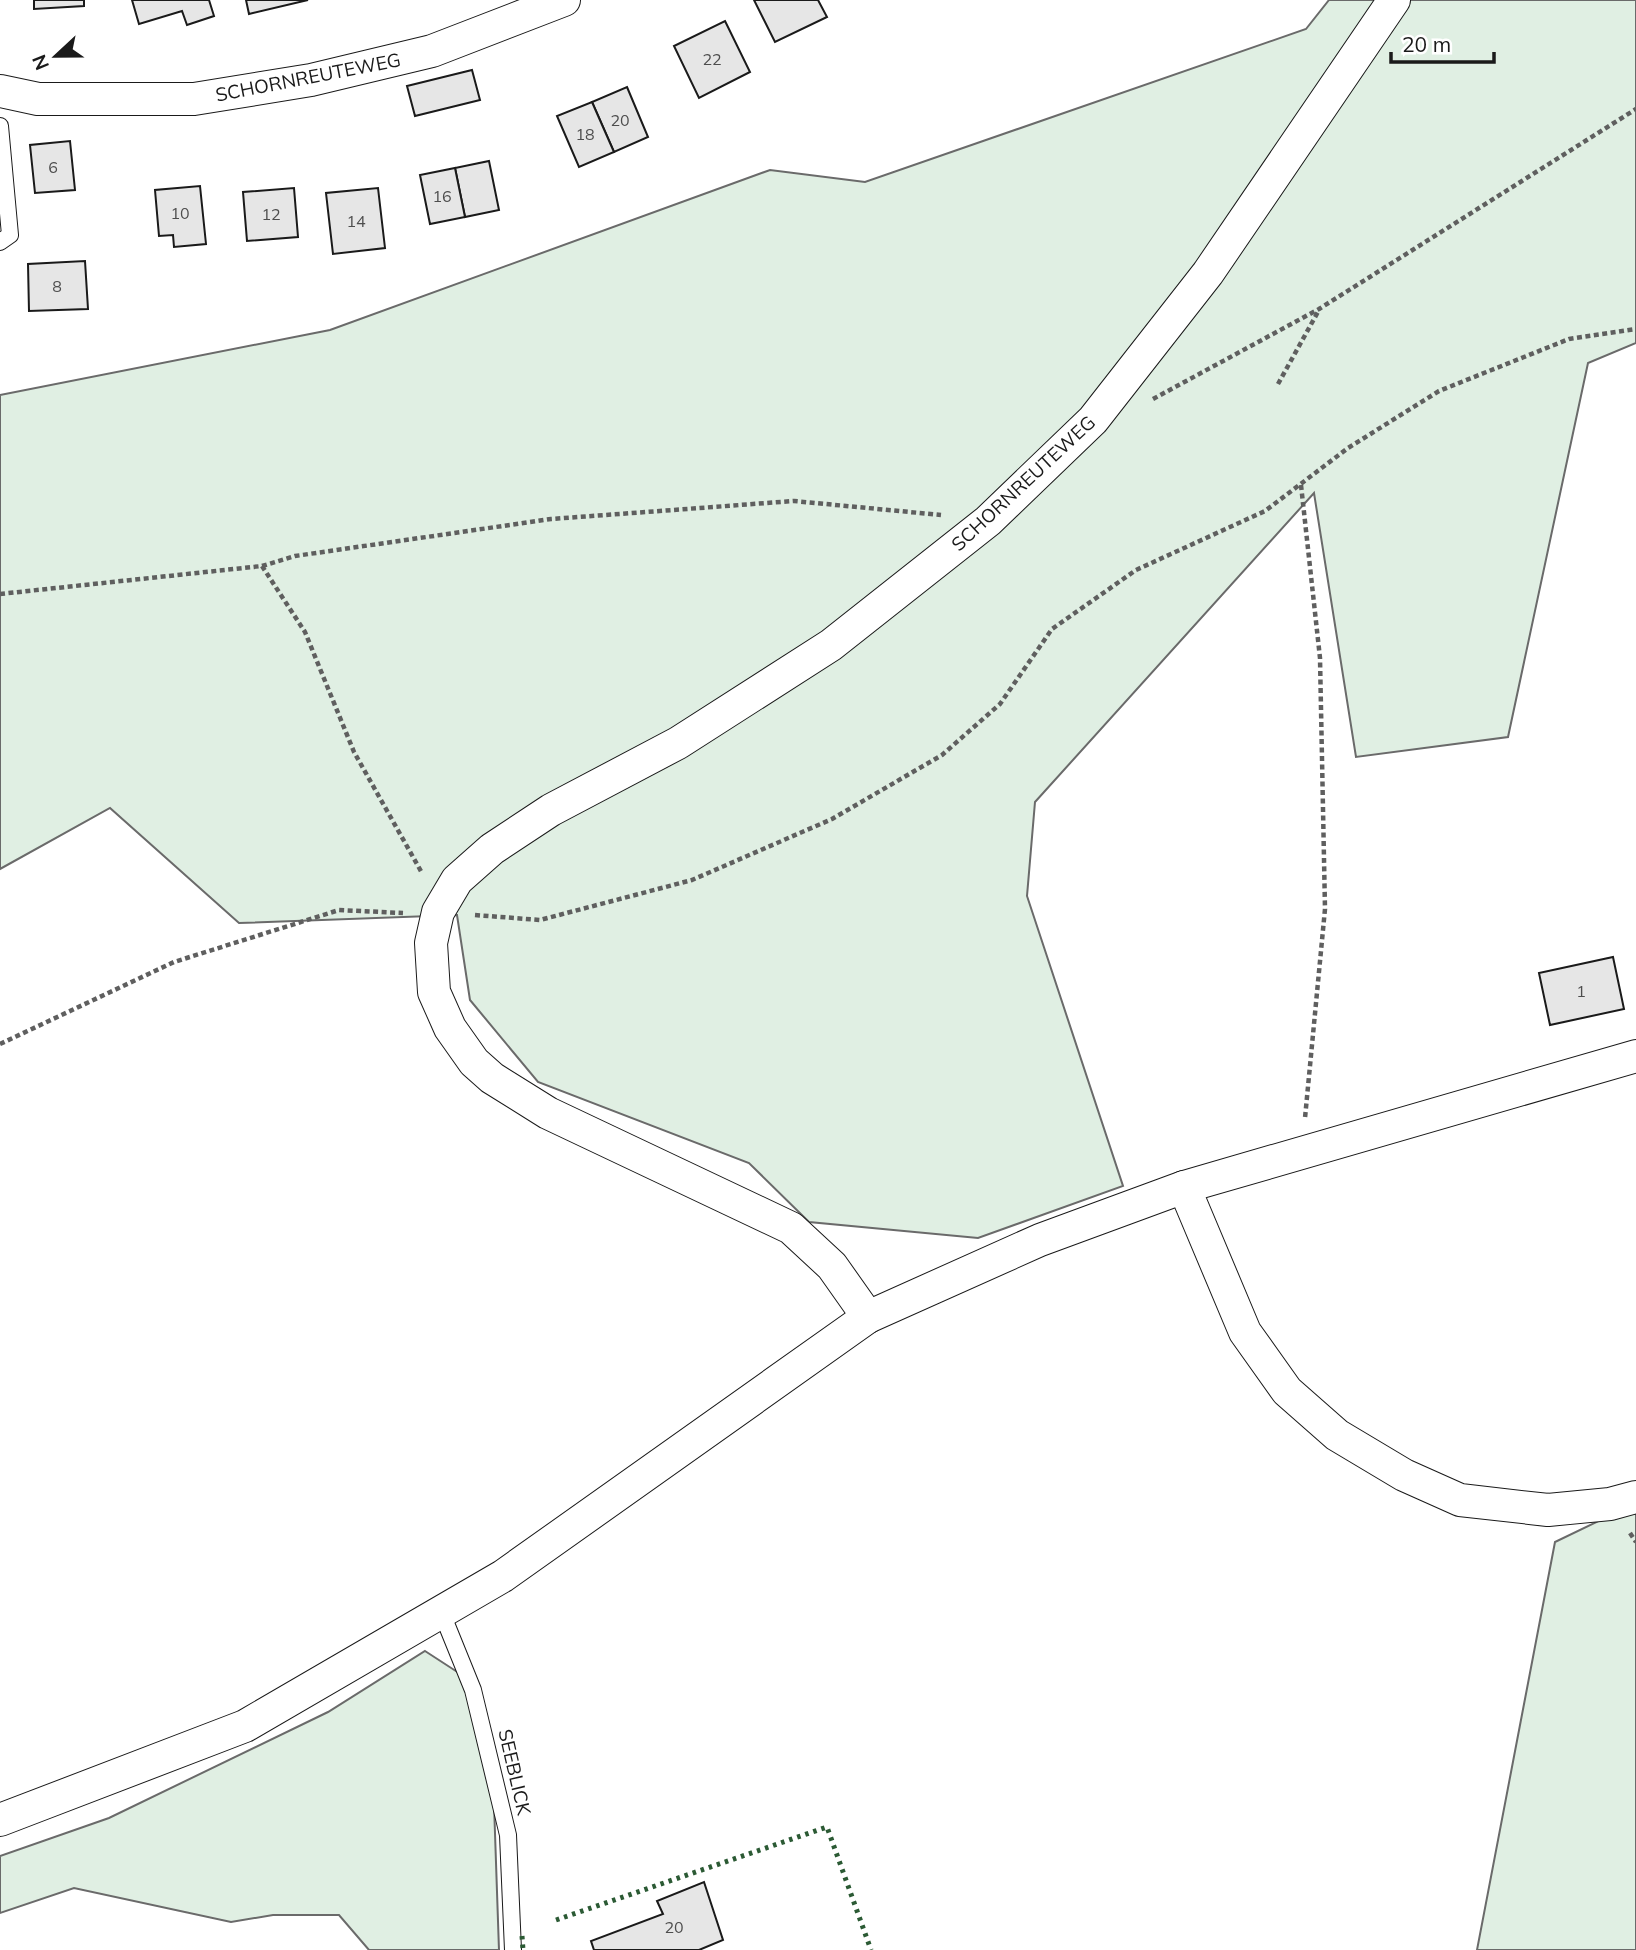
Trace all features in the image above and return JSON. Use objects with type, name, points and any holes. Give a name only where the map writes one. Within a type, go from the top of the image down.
[{"type":"street","name":"SCHORNREUTEWEG","points":[[0,91],[38,99],[194,99],[311,80],[432,51],[564,0]]},
{"type":"street","name":"SCHORNREUTEWEG","points":[[867,1317],[832,1266],[791,1228],[548,1113],[492,1078],[474,1062],[450,1028],[434,992],[430,943],[438,912],[457,880],[492,849],[551,810],[678,743],[831,645],[988,521],[1093,420],[1208,273],[1394,0]]},
{"type":"street","points":[[0,1820],[245,1726],[503,1576],[867,1317],[1040,1240],[1184,1186],[1636,1056]]},
{"type":"street","points":[[1184,1186],[1245,1332],[1287,1391],[1337,1435],[1404,1475],[1460,1500],[1548,1510],[1610,1504],[1636,1497]]},
{"type":"lane","points":[[0,126],[10,235],[0,242]]},
{"type":"lane","name":"SEEBLICK","points":[[441,1611],[474,1689],[508,1836],[513,1950]]},
{"type":"path","points":[[1149,400],[1319,309],[1636,108]]},
{"type":"path","points":[[1278,384],[1319,309]]},
{"type":"path","points":[[0,1044],[174,962],[339,910],[438,912],[540,920],[692,880],[832,819],[942,754],[1000,704],[1052,629],[1136,570],[1265,511],[1348,448],[1439,391],[1569,339],[1636,329]]},
{"type":"path","points":[[1301,484],[1320,658],[1325,909],[1301,1152]]},
{"type":"path","points":[[0,594],[262,566],[295,555],[551,519],[794,501],[988,521]]},
{"type":"path","points":[[262,566],[305,632],[354,752],[421,872],[457,880]]},
{"type":"green space","points":[[1329,0],[1636,0],[1636,343],[1588,363],[1508,737],[1356,757],[1314,493],[1035,802],[1027,896],[1123,1186],[978,1238],[809,1222],[749,1163],[538,1082],[470,1000],[457,915],[239,923],[110,808],[0,869],[0,395],[330,330],[770,170],[865,182],[1306,29]]},
{"type":"green space","points":[[1636,1503],[1636,1950],[1477,1950],[1555,1542]]},
{"type":"green space","points":[[425,1651],[462,1675],[494,1804],[499,1950],[369,1950],[339,1915],[273,1915],[231,1922],[74,1888],[0,1913],[0,1856],[109,1818],[328,1712]]},
{"type":"building","points":[[34,0],[84,0],[84,6],[34,9]]},
{"type":"building","points":[[132,0],[209,0],[214,16],[187,25],[182,11],[139,24]]},
{"type":"building","points":[[246,0],[308,0],[249,14]]},
{"type":"building","points":[[754,0],[818,0],[827,17],[775,42]]},
{"type":"building","points":[[725,21],[750,72],[699,98],[674,46]]},
{"type":"building","points":[[472,70],[480,100],[415,116],[407,86]]},
{"type":"building","points":[[627,87],[648,137],[614,152],[592,102]]},
{"type":"building","points":[[592,102],[614,152],[579,167],[557,116]]},
{"type":"building","points":[[70,141],[75,190],[35,193],[30,145]]},
{"type":"building","points":[[489,161],[499,210],[465,217],[455,168]]},
{"type":"building","points":[[455,168],[465,217],[430,224],[420,175]]},
{"type":"building","points":[[200,186],[206,244],[174,247],[173,235],[159,236],[155,190]]},
{"type":"building","points":[[294,188],[298,237],[247,241],[243,192]]},
{"type":"building","points":[[378,188],[385,248],[333,254],[326,193]]},
{"type":"building","points":[[85,261],[88,309],[29,311],[28,264]]},
{"type":"building","points":[[1613,957],[1624,1009],[1550,1025],[1539,973]]},
{"type":"building","points":[[704,1882],[723,1940],[699,1950],[594,1950],[591,1941],[663,1914],[657,1901]]},
{"type":"hedge","points":[[556,1920],[827,1827],[871,1950]]},
{"type":"hedge","points":[[522,1936],[523,1950]]}]
